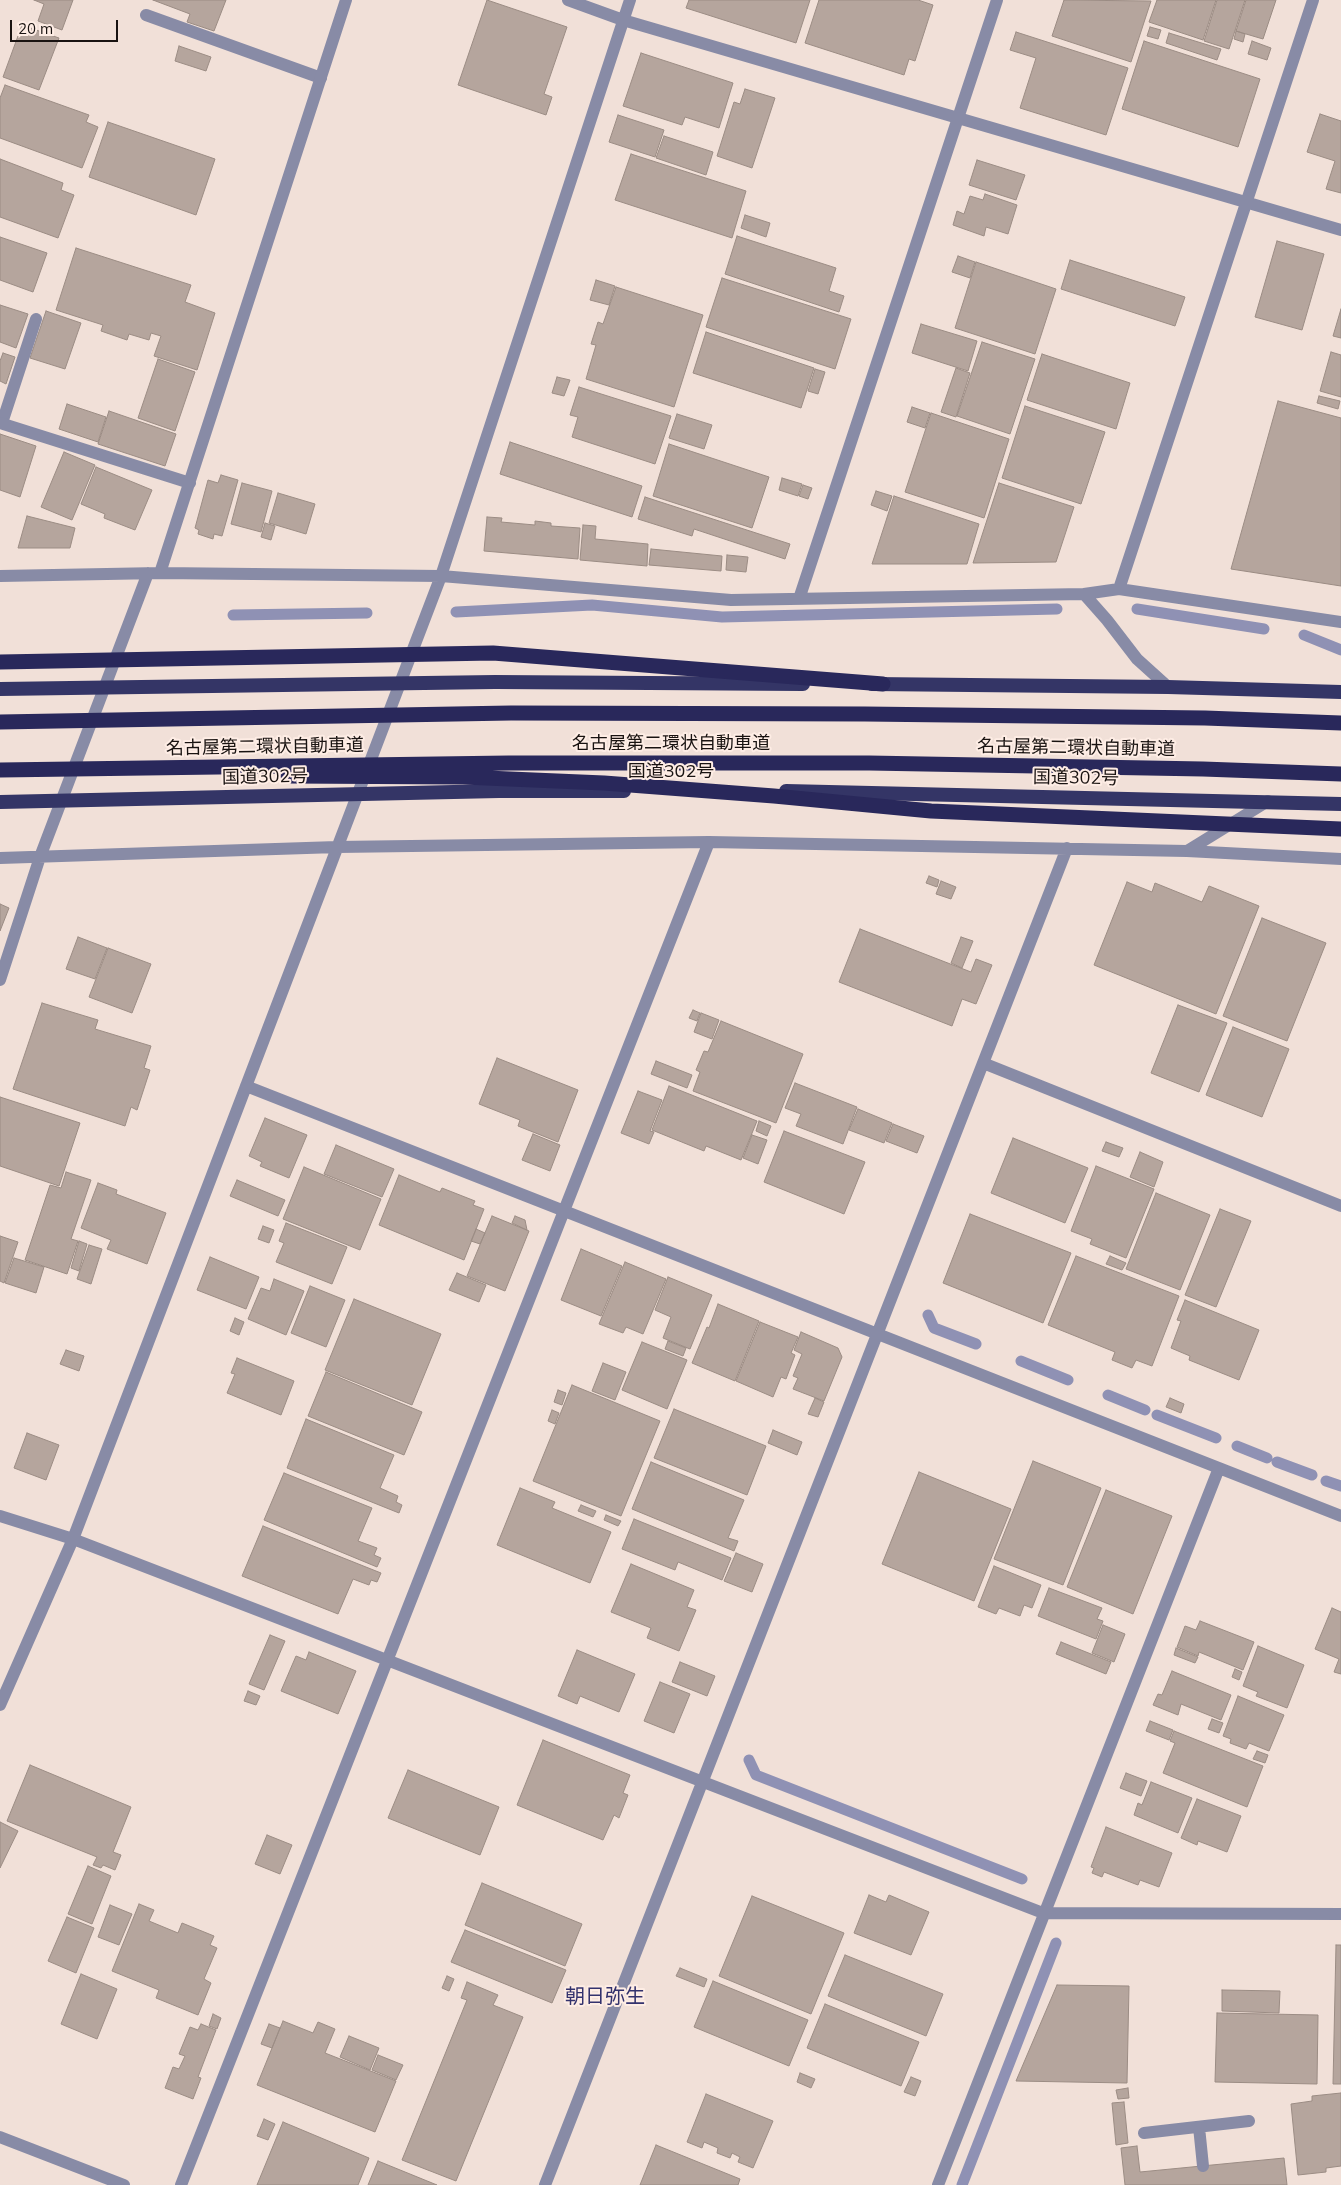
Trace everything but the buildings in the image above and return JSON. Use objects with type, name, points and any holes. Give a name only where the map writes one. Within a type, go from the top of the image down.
[{"type":"highway","points":[[0,662],[493,653],[883,684]]},
{"type":"highway","points":[[0,689],[495,682],[1168,687],[1341,692]]},
{"type":"highway","name":"名古屋第二環状自動車道","points":[[0,722],[511,713],[1205,718],[1341,723]]},
{"type":"highway","name":"名古屋第二環状自動車道","points":[[0,770],[510,763],[859,763],[1203,769],[1341,774]]},
{"type":"highway","points":[[84,768],[150,775],[463,777],[604,783],[774,796],[931,811],[1341,830]]},
{"type":"highway","name":"国道302号","points":[[0,802],[499,791],[747,791],[1341,804]]},
{"type":"street","points":[[0,980],[40,857],[190,483],[346,0]]},
{"type":"street","points":[[568,0],[623,20],[1341,230]]},
{"type":"street","points":[[0,1705],[74,1538],[441,576],[630,0]]},
{"type":"street","points":[[799,599],[997,0]]},
{"type":"street","points":[[1119,589],[1313,0]]},
{"type":"street","points":[[146,15],[321,78]]},
{"type":"street","points":[[36,319],[1,423],[190,483]]},
{"type":"street","points":[[0,576],[154,573],[441,576],[731,600],[1084,594],[1119,589],[1341,622]]},
{"type":"street","points":[[1084,594],[1137,659],[1168,687]]},
{"type":"street","points":[[1187,851],[1268,801]]},
{"type":"street","points":[[0,858],[337,847],[709,842],[1187,851],[1341,859]]},
{"type":"street","points":[[181,2185],[709,842]]},
{"type":"street","points":[[545,2185],[1067,848]]},
{"type":"street","points":[[983,1063],[1341,1206]]},
{"type":"street","points":[[246,1086],[1341,1516]]},
{"type":"street","points":[[938,2185],[1219,1468]]},
{"type":"street","points":[[0,1516],[74,1538],[1043,1913],[1341,1914]]},
{"type":"street","points":[[1144,2133],[1249,2121]]},
{"type":"street","points":[[1199,2127],[1203,2166]]},
{"type":"street","points":[[0,2137],[124,2185]]},
{"type":"waterway","points":[[456,612],[592,605],[722,617],[1057,609]]},
{"type":"waterway","points":[[1137,609],[1264,629]]},
{"type":"waterway","points":[[233,615],[367,613]]},
{"type":"waterway","points":[[1304,635],[1341,650]]},
{"type":"waterway","points":[[928,1315],[934,1328],[976,1344]]},
{"type":"waterway","points":[[1021,1361],[1068,1380]]},
{"type":"waterway","points":[[1108,1395],[1145,1410]]},
{"type":"waterway","points":[[1157,1415],[1216,1438]]},
{"type":"waterway","points":[[1237,1446],[1267,1458]]},
{"type":"waterway","points":[[1277,1462],[1312,1475]]},
{"type":"waterway","points":[[1326,1481],[1341,1486]]},
{"type":"waterway","points":[[749,1760],[756,1775],[1022,1879]]},
{"type":"waterway","points":[[962,2185],[1056,1943]]},
{"type":"district","name":"朝日弥生","points":[[605,1997]]}]
